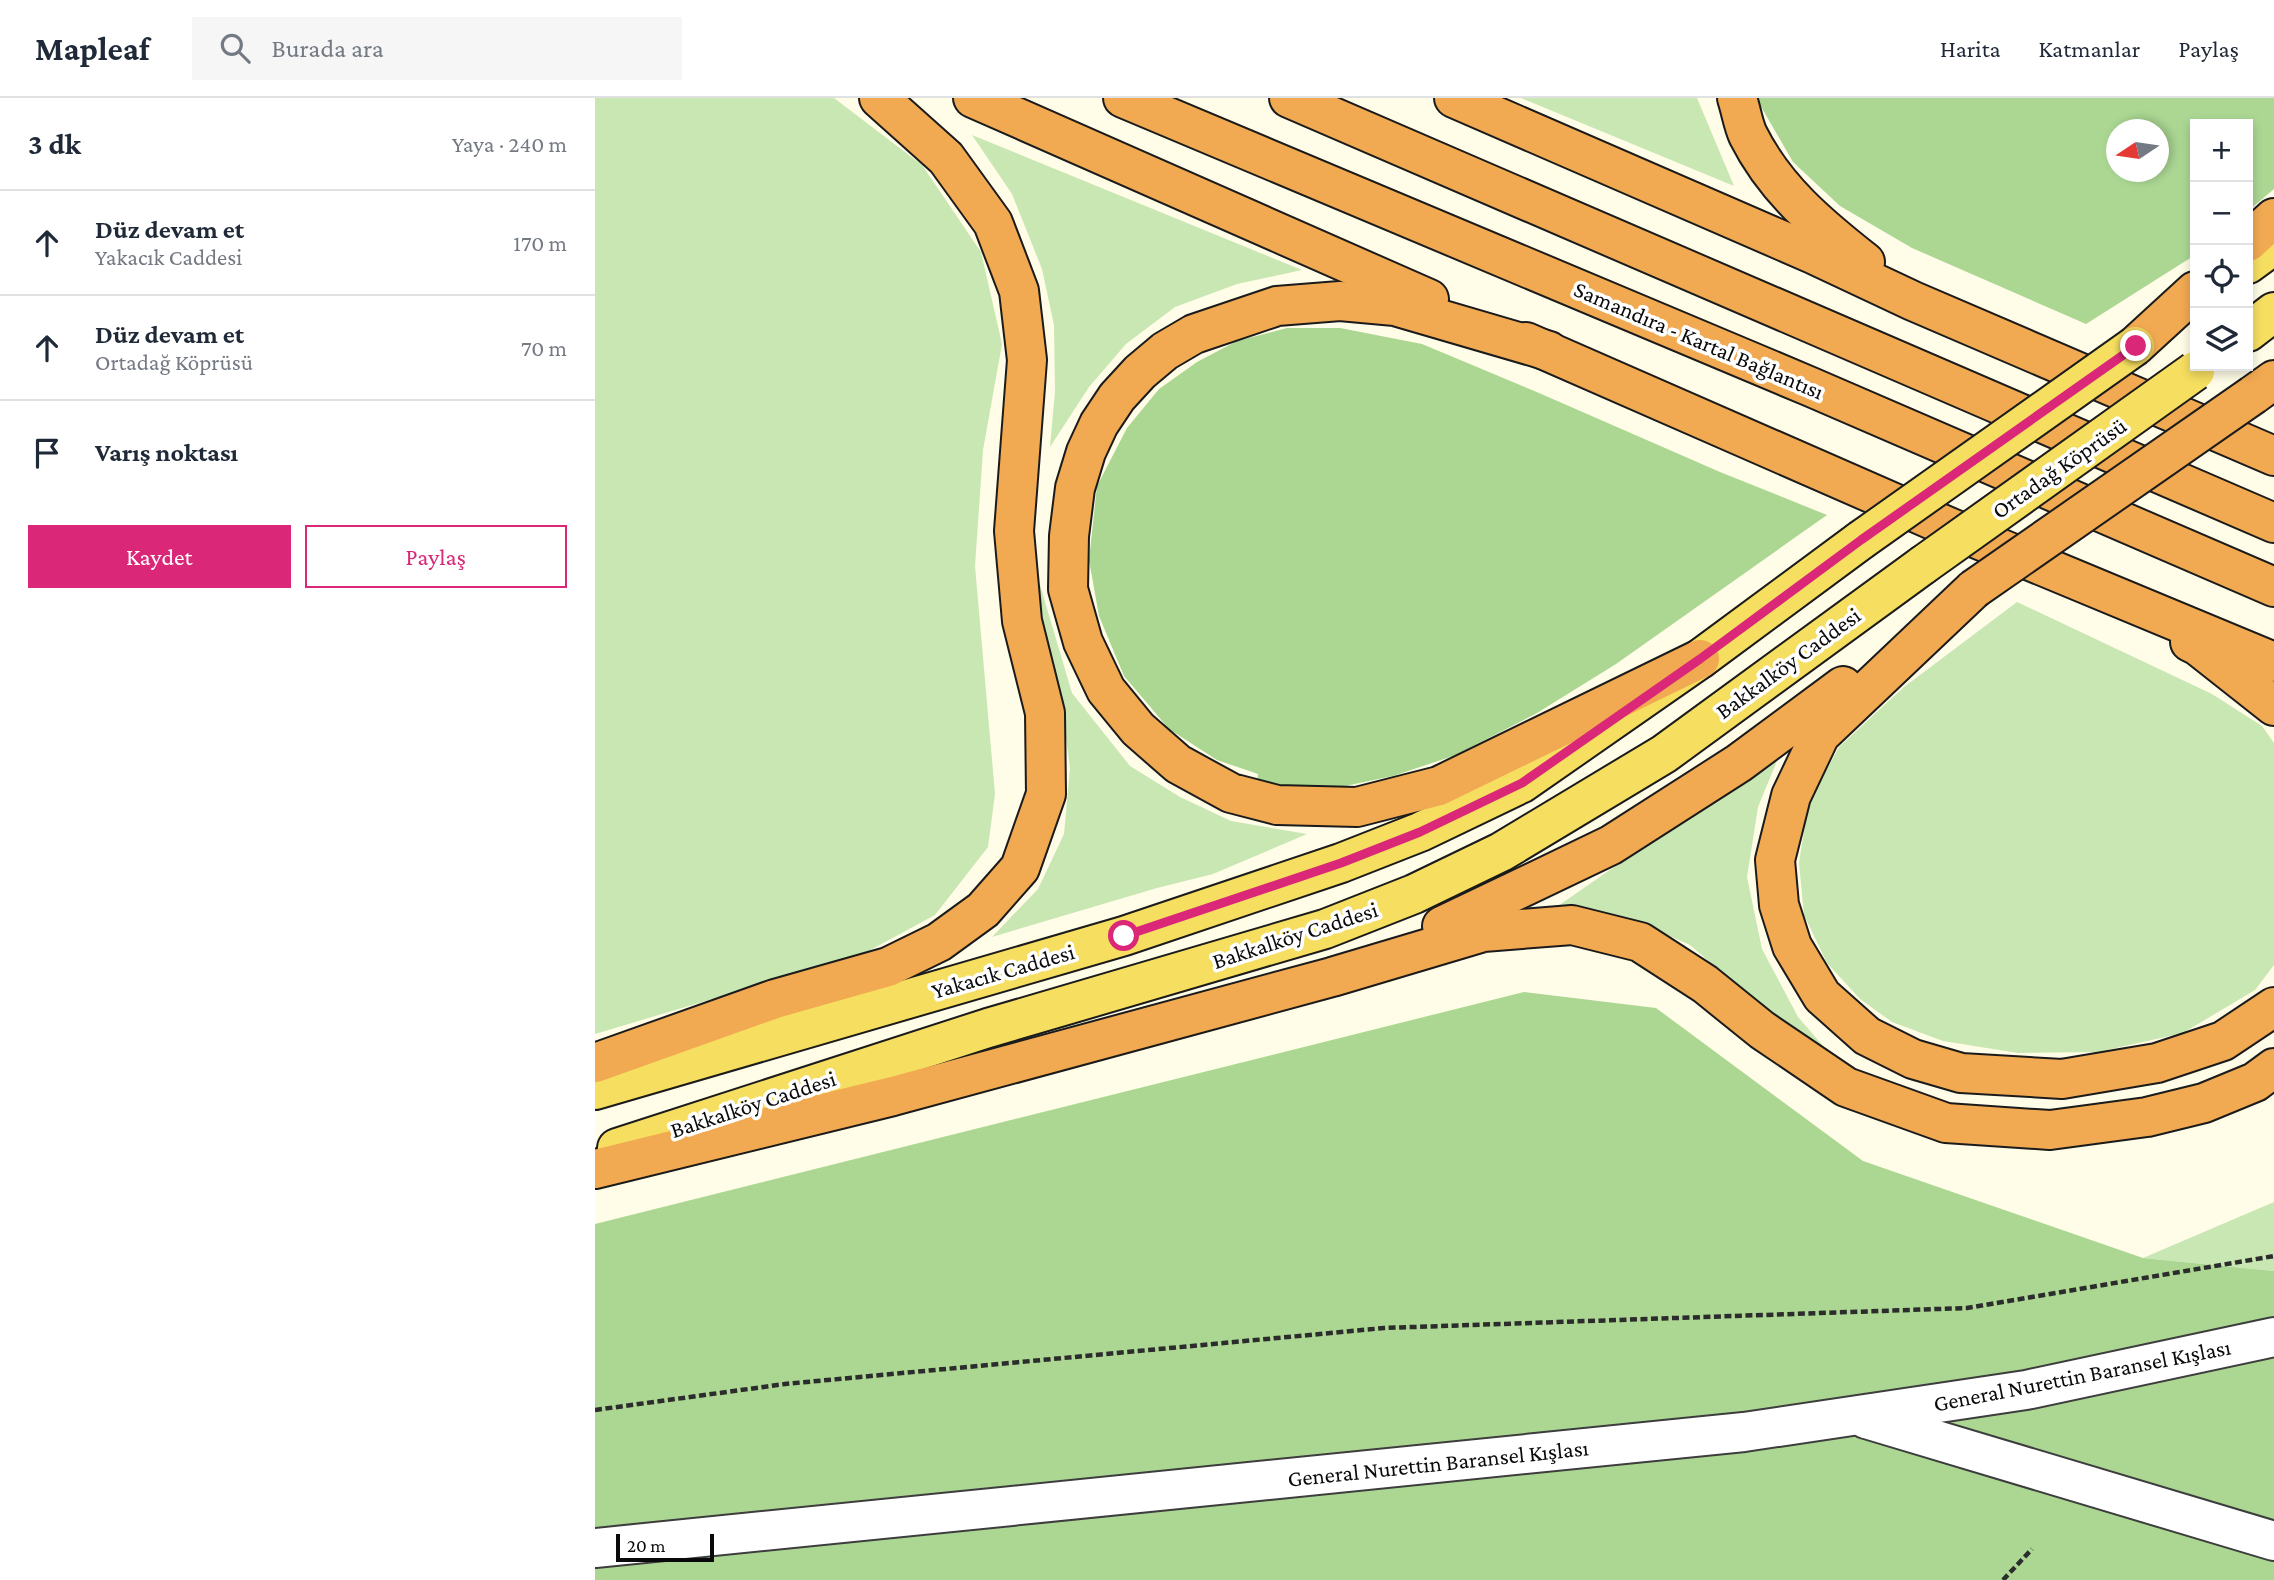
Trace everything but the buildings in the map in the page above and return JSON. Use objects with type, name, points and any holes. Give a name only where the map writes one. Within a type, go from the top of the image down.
[{"type":"highway","points":[[595,1063],[775,999],[888,967],[939,942],[983,910],[1020,869],[1046,794],[1045,713],[1022,621],[1014,531],[1027,360],[1019,291],[993,223],[946,158],[879,98]]},
{"type":"highway","points":[[972,98],[1951,528],[2274,662]]},
{"type":"highway","name":"Samandıra - Kartal Bağlantısı","points":[[1123,98],[1823,393],[2274,587]]},
{"type":"highway","points":[[1289,98],[2274,523]]},
{"type":"highway","points":[[1454,98],[1813,254],[1913,301],[2274,456]]},
{"type":"highway","points":[[1737,98],[1747,133],[1777,180],[1801,209],[1913,301]]},
{"type":"highway","points":[[2253,237],[2274,218]]},
{"type":"highway","points":[[2136,346],[2190,295]]},
{"type":"highway","points":[[1549,351],[1395,306],[1340,301],[1277,306],[1194,334],[1165,351],[1140,372],[1117,397],[1099,424],[1086,452],[1075,488],[1069,537],[1068,589],[1083,642],[1106,690],[1138,729],[1178,764],[1231,793],[1277,805],[1357,807],[1439,786],[1700,659]]},
{"type":"highway","points":[[1332,977],[1611,845],[1739,763],[1975,589],[2263,387]]},
{"type":"highway","points":[[1951,528],[2197,646],[2274,706]]},
{"type":"highway","points":[[1975,589],[1820,735],[1791,796],[1775,860],[1779,905],[1792,946],[1822,996],[1867,1035],[1913,1059],[1961,1073],[2062,1079],[2157,1063],[2223,1041],[2274,1007]]},
{"type":"highway","points":[[595,1169],[893,1096],[1332,977],[1483,932],[1572,925],[1640,942],[1705,984],[1762,1030],[1846,1087],[1946,1123],[2050,1130],[2147,1117],[2203,1103],[2255,1082],[2274,1068]]},
{"type":"main road","points":[[2253,261],[2274,246]]},
{"type":"main road","points":[[2136,346],[2190,306]]},
{"type":"main road","points":[[2253,328],[2274,312]]},
{"type":"main road","name":"Yakacık Caddesi","points":[[595,1090],[1124,936],[1420,832],[1522,783],[1700,659],[1861,540],[2136,346]]},
{"type":"main road","name":"Ortadağ Köprüsü","points":[[1923,565],[2195,371]]},
{"type":"main road","name":"Bakkalköy Caddesi","points":[[595,1155],[988,1028],[1325,929],[1414,894],[1501,852],[1664,754],[1923,565]]},
{"type":"lane","name":"General Nurettin Baransel Kışlası","points":[[595,1548],[1744,1432],[2026,1391],[2274,1336]]},
{"type":"lane","points":[[1854,1416],[2274,1541]]},
{"type":"path","points":[[595,1410],[785,1384],[1384,1328],[1967,1308],[2274,1256]]},
{"type":"path","points":[[2003,1580],[2032,1549]]},
{"type":"green space","points":[[595,98],[834,98],[922,165],[981,252],[1002,344],[983,450],[975,566],[995,794],[988,847],[935,915],[863,954],[595,1034]]},
{"type":"green space","points":[[1521,98],[1697,98],[1734,186]]},
{"type":"green space","points":[[1756,98],[2274,98],[2274,189],[2253,207],[2253,119],[2190,119],[2190,258],[2086,324],[1912,248],[1840,206],[1793,162]]},
{"type":"green space","points":[[972,135],[1302,270],[1237,284],[1175,307],[1126,344],[1089,387],[1050,447],[1055,391],[1054,325],[1042,269],[1012,194]]},
{"type":"green space","points":[[1287,328],[1340,328],[1422,344],[1827,515],[1616,664],[1537,713],[1456,755],[1393,776],[1321,791],[1257,785],[1258,774],[1217,760],[1169,729],[1124,676],[1099,616],[1089,560],[1097,486],[1127,428],[1159,389],[1197,362],[1237,341]]},
{"type":"green space","points":[[1040,585],[1072,693],[1130,766],[1180,797],[1231,821],[1307,834],[1213,874],[992,937],[1038,889],[1064,834],[1070,768],[1061,700],[1031,587]]},
{"type":"green space","points":[[2017,602],[2212,694],[2262,726],[2274,743],[2274,965],[2255,990],[2183,1033],[2098,1052],[2018,1053],[1943,1041],[1892,1022],[1860,999],[1827,963],[1804,915],[1799,863],[1808,804],[1839,747],[1904,687]]},
{"type":"green space","points":[[1781,751],[1758,807],[1747,877],[1762,949],[1798,1017],[1831,1055],[1784,1026],[1690,945],[1636,921],[1558,906]]},
{"type":"green space","points":[[1524,992],[1656,1008],[1863,1161],[2143,1258],[2274,1271],[2274,1580],[595,1580],[595,1224]]},
{"type":"green space","points":[[2274,1202],[2274,1271],[2143,1258]]},
{"type":"route","points":[[1124,936],[1341,863],[1420,832],[1522,783],[1700,659],[1861,540],[2136,346]]}]
